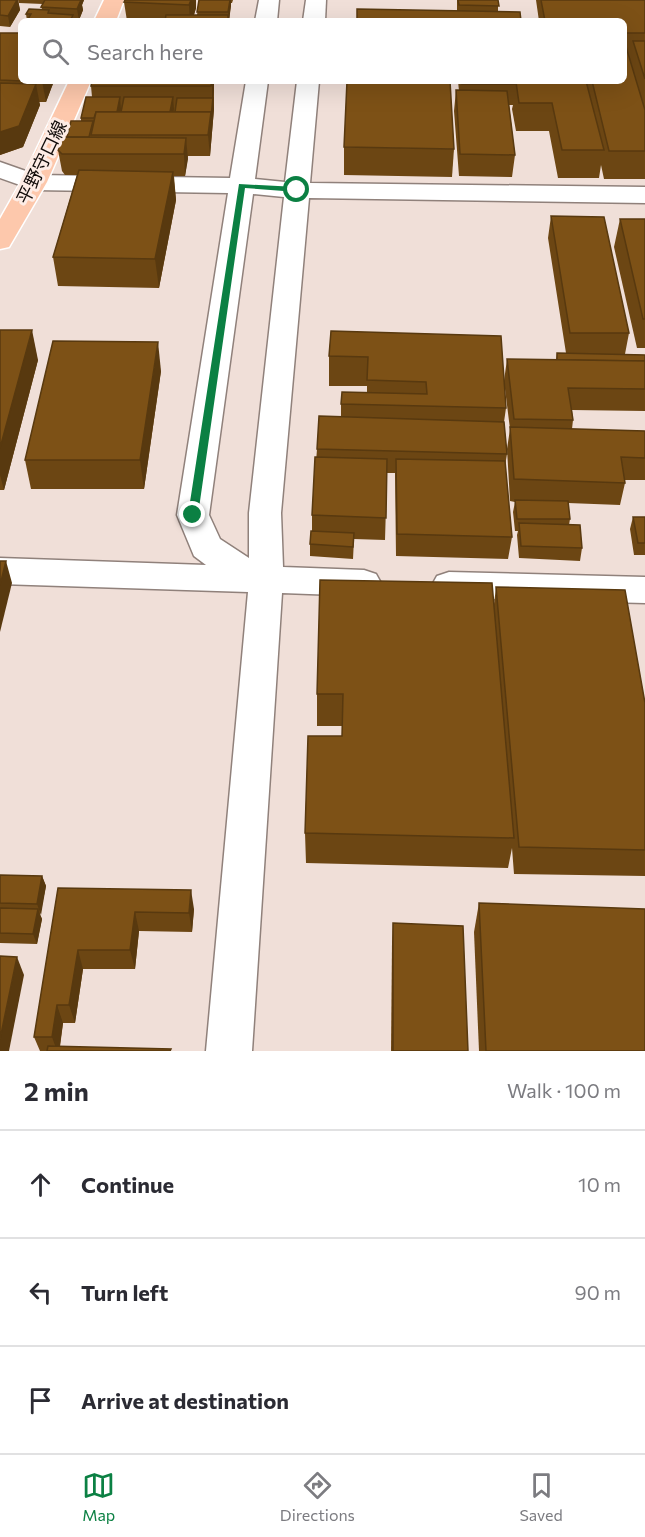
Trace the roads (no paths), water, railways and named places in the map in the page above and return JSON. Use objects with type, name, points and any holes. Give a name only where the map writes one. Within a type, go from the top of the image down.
[{"type":"main road","points":[[106,18],[114,0]]},
{"type":"main road","name":"平野守口線","points":[[0,241],[34,182],[79,84]]},
{"type":"street","points":[[266,18],[269,0]]},
{"type":"street","points":[[314,18],[316,0]]},
{"type":"street","points":[[257,84],[193,515],[206,547],[231,565],[266,580]]},
{"type":"street","points":[[229,1051],[266,580],[265,513],[308,84]]},
{"type":"street","points":[[0,169],[34,182],[242,186],[297,190],[645,195]]},
{"type":"street","points":[[0,571],[645,590]]}]
